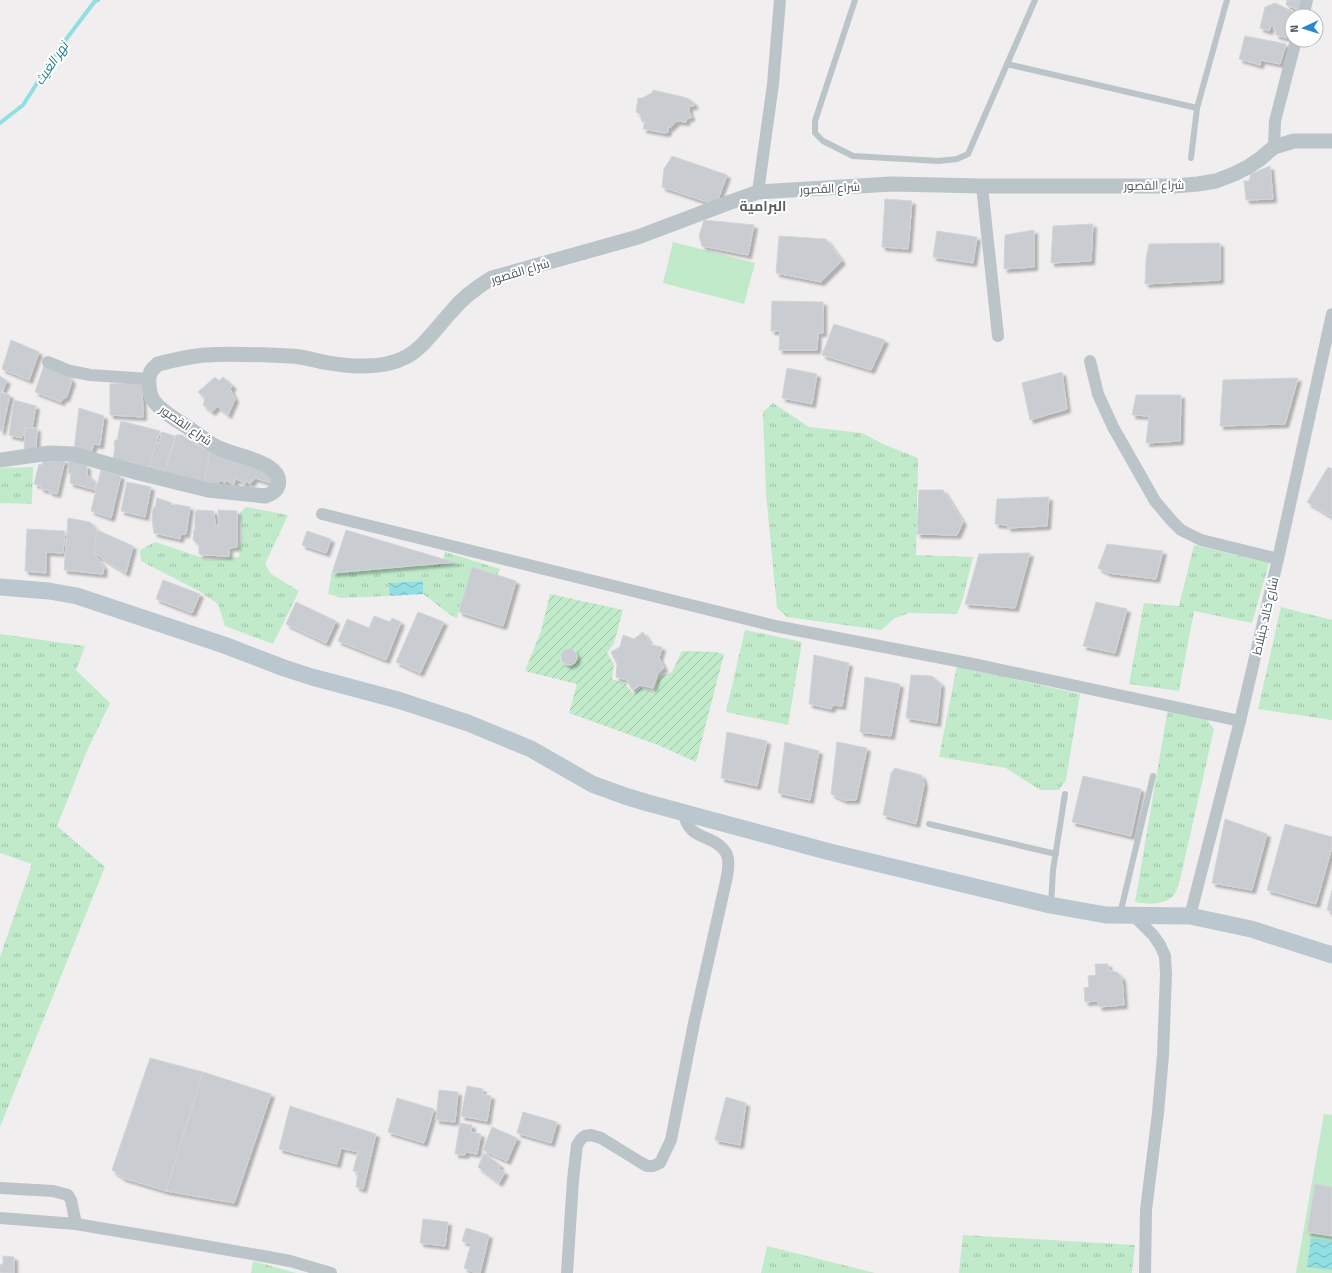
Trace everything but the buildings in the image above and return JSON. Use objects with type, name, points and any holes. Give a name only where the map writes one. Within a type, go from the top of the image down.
[{"type":"main road","points":[[0,587],[49,591],[77,596],[195,635],[291,670],[398,700],[468,723],[531,749],[592,784],[625,796],[684,813],[838,853],[1050,905],[1106,915],[1190,916],[1251,929],[1332,955]]},
{"type":"street","points":[[758,192],[773,84],[780,0]]},
{"type":"street","points":[[1274,147],[1275,121],[1294,48]]},
{"type":"street","name":"شراع القصور","points":[[0,460],[50,453],[73,454],[139,473],[208,490],[266,496],[276,491],[279,483],[278,476],[274,471],[269,467],[213,445],[178,422],[159,407],[151,398],[149,379],[150,373],[158,364],[204,355],[293,356],[352,366],[381,365],[394,362],[407,357],[415,351],[476,287],[492,278],[638,237],[758,192],[892,184],[982,186],[1174,186],[1198,184],[1216,181],[1234,174],[1260,159],[1274,147],[1294,141],[1332,141]]},
{"type":"street","points":[[982,186],[998,336]]},
{"type":"street","name":"شارع خالد جنبلاط","points":[[1190,916],[1240,721],[1278,559],[1332,314]]},
{"type":"street","points":[[1090,361],[1098,394],[1113,427],[1155,501],[1172,521],[1181,530],[1201,540],[1278,559]]},
{"type":"street","points":[[48,362],[70,371],[90,375],[149,379]]},
{"type":"street","points":[[322,514],[775,626],[973,664],[1240,721]]},
{"type":"street","points":[[567,1273],[573,1180],[577,1145],[581,1139],[585,1136],[591,1135],[601,1138],[647,1166],[653,1166],[660,1162],[671,1140],[694,1023],[726,881],[728,864],[724,850],[693,831],[685,821],[684,813]]},
{"type":"street","points":[[1127,916],[1153,935],[1160,945],[1165,956],[1166,974],[1163,1055],[1158,1113],[1146,1210],[1145,1273]]},
{"type":"street","points":[[0,1188],[53,1191],[68,1195],[71,1200],[76,1224]]},
{"type":"street","points":[[0,1218],[76,1224],[290,1261],[331,1273]]},
{"type":"lane","points":[[855,0],[815,121],[815,133],[823,140],[853,156],[939,162],[957,159],[968,154],[1035,0]]},
{"type":"lane","points":[[1191,158],[1197,108],[1226,0]]},
{"type":"lane","points":[[1007,64],[1197,108]]},
{"type":"lane","points":[[1127,916],[1153,776]]},
{"type":"lane","points":[[1050,905],[1056,854],[1066,794]]},
{"type":"lane","points":[[929,824],[1056,854]]},
{"type":"green space","points":[[673,242],[755,263],[744,304],[663,283]]},
{"type":"green space","points":[[773,403],[809,427],[862,433],[883,444],[918,458],[916,555],[973,557],[963,598],[957,614],[909,613],[895,618],[881,630],[787,617],[777,608],[766,494],[763,412]]},
{"type":"green space","points":[[33,467],[32,504],[0,503],[0,468]]},
{"type":"green space","points":[[246,507],[288,515],[265,564],[271,574],[299,591],[273,644],[225,626],[218,604],[199,591],[141,561],[140,550],[155,542],[209,560],[239,557],[242,534],[240,513]]},
{"type":"green space","points":[[1194,545],[1269,563],[1252,623],[1194,611],[1179,691],[1129,684],[1144,603],[1179,606]]},
{"type":"green space","points":[[445,552],[500,569],[498,575],[472,567],[457,618],[452,616],[423,594],[422,581],[390,583],[390,596],[340,598],[328,593],[332,573],[455,562],[443,559]]},
{"type":"green space","points":[[550,594],[623,610],[614,643],[607,653],[614,664],[612,679],[625,683],[633,694],[641,688],[654,692],[659,677],[672,672],[682,651],[715,652],[724,654],[696,762],[658,745],[569,713],[577,684],[525,671],[541,631]],"holes":[[[568,649],[575,650],[578,656],[575,664],[569,666],[564,665],[560,659],[562,652]]]},
{"type":"green space","points":[[1281,607],[1332,620],[1332,720],[1258,709]]},
{"type":"green space","points":[[745,630],[802,642],[788,725],[726,712]]},
{"type":"green space","points":[[0,634],[85,646],[76,670],[110,703],[86,753],[57,826],[105,867],[0,1127],[0,957],[32,864],[0,853]]},
{"type":"green space","points":[[957,666],[1080,694],[1066,780],[1059,790],[1040,790],[1006,768],[939,757]]},
{"type":"green space","points":[[1168,708],[1205,717],[1214,729],[1176,892],[1170,899],[1160,903],[1150,904],[1135,902]]},
{"type":"green space","points":[[1324,1114],[1332,1115],[1332,1273],[1296,1273]]},
{"type":"green space","points":[[963,1235],[1135,1245],[1132,1273],[959,1273]]},
{"type":"green space","points":[[767,1246],[875,1273],[761,1273]]},
{"type":"green space","points":[[253,1261],[292,1272],[297,1273],[251,1273]]},
{"type":"water","points":[[423,581],[423,594],[390,596],[389,583]]},
{"type":"water","points":[[1311,1238],[1332,1241],[1332,1270],[1307,1267]]},
{"type":"waterway","name":"نهر الغيث","points":[[0,123],[23,105],[61,46],[95,1],[98,0]]},
{"type":"district","name":"البرامية","points":[[763,205]]}]
